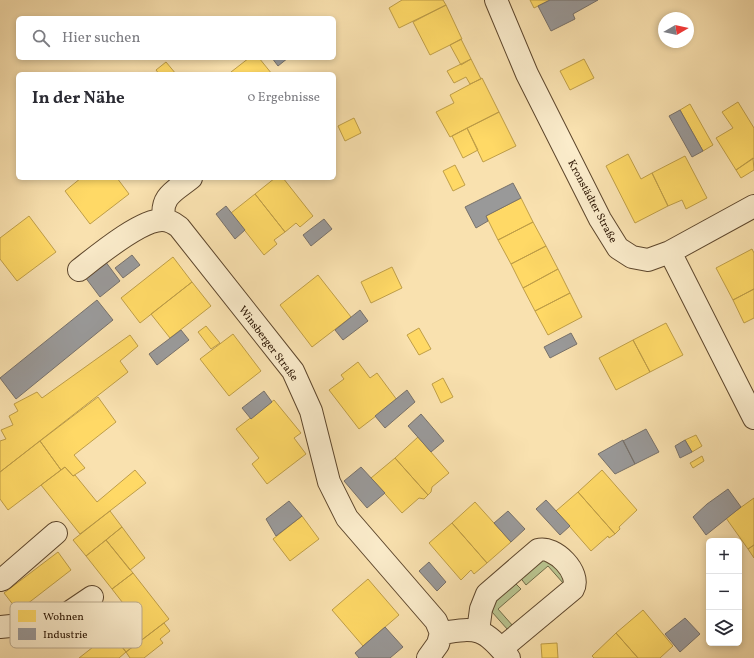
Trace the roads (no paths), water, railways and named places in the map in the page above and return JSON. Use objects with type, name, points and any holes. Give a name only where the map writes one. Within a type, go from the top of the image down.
[{"type":"street","name":"Kronstädter Straße","points":[[496,0],[527,74],[600,219],[618,248],[632,257],[648,260],[670,252],[754,206]]},
{"type":"street","points":[[79,270],[130,233],[153,221],[164,219],[162,210],[164,200],[189,180]]},
{"type":"street","name":"Winsberger Straße","points":[[164,219],[174,223],[184,231],[293,371],[311,411],[324,469],[340,507],[347,518],[436,621],[441,633]]},
{"type":"street","points":[[670,252],[754,418]]},
{"type":"street","points":[[0,580],[56,533]]},
{"type":"street","points":[[428,658],[438,644],[441,633],[466,630],[478,631],[490,638],[505,654],[574,589],[576,581],[574,573],[558,554],[548,549],[538,550],[487,594],[481,609],[478,631]]},
{"type":"street","points":[[85,602],[92,597]]},
{"type":"street","points":[[0,628],[10,627]]}]
